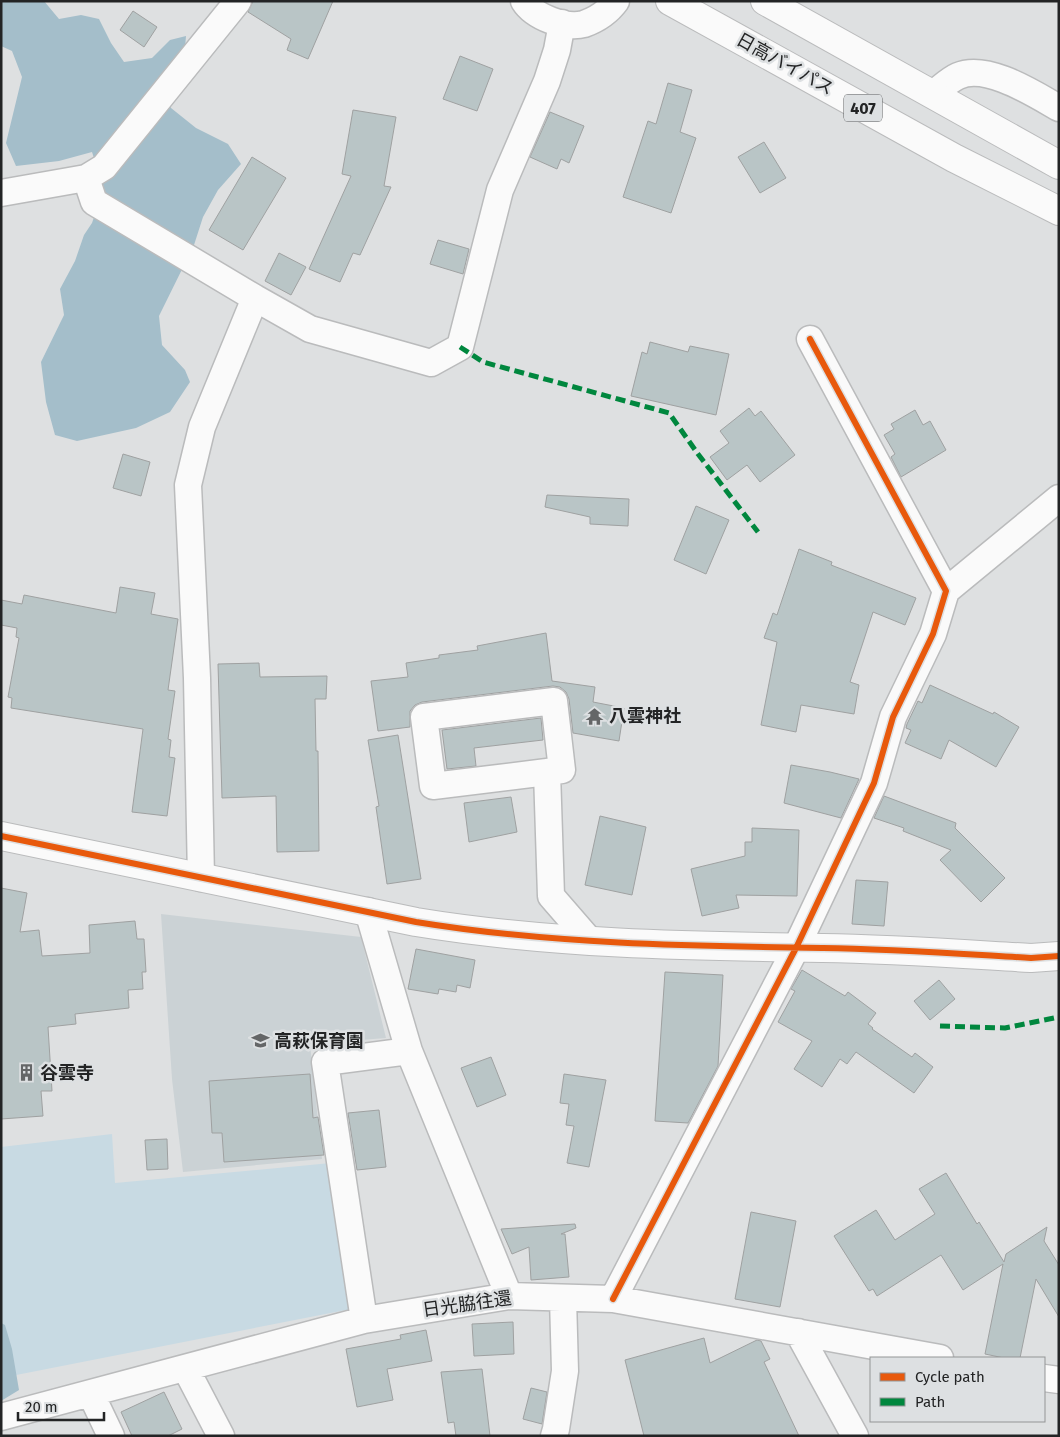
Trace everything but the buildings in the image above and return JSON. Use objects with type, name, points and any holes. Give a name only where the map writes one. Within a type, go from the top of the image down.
[{"type":"main road","name":"日高バイパス","points":[[670,1],[954,158],[1059,211]]},
{"type":"main road","name":"407","points":[[765,1],[1059,165]]},
{"type":"main road","points":[[1,836],[416,922],[466,930],[590,941],[824,948],[1031,958],[1059,956]]},
{"type":"street","points":[[2,196],[86,178],[104,166],[238,1]]},
{"type":"street","points":[[524,1],[529,9],[554,22],[583,24],[608,12],[616,1]]},
{"type":"street","points":[[86,178],[94,202],[310,329],[431,363],[460,346],[500,190],[547,81],[557,50],[562,23]]},
{"type":"street","points":[[933,94],[958,75],[980,72],[1016,85],[1059,108]]},
{"type":"street","points":[[201,878],[197,678],[188,485],[202,427],[255,298]]},
{"type":"street","points":[[810,339],[946,591]]},
{"type":"street","points":[[613,1299],[796,948],[874,783],[893,717],[933,634],[946,591],[1059,498]]},
{"type":"street","points":[[554,701],[562,770],[547,772],[433,786],[424,717],[554,701]]},
{"type":"street","points":[[547,772],[551,896],[590,941]]},
{"type":"street","points":[[368,911],[409,1051],[510,1296]]},
{"type":"street","points":[[364,1320],[325,1062],[409,1051]]},
{"type":"street","name":"日光脇往還","points":[[1,1417],[364,1320],[510,1296],[613,1299],[935,1357]]},
{"type":"street","points":[[554,1436],[566,1371],[563,1298]]},
{"type":"street","points":[[798,1332],[855,1436]]},
{"type":"street","points":[[186,1369],[221,1436]]},
{"type":"street","points":[[1045,1378],[1059,1380]]},
{"type":"street","points":[[91,1394],[111,1436]]},
{"type":"shaded area","points":[[1,1],[44,1],[59,19],[81,15],[99,19],[111,43],[124,62],[152,58],[170,40],[186,36],[185,48],[162,77],[171,108],[196,128],[228,144],[241,164],[218,190],[203,217],[194,245],[159,316],[162,345],[185,370],[190,382],[170,412],[136,428],[77,441],[55,435],[46,402],[41,362],[64,315],[60,289],[75,261],[84,235],[92,223],[104,188],[92,152],[59,161],[16,166],[6,143],[22,77],[12,51],[1,46]]},
{"type":"shaded area","name":"高萩保育園","points":[[161,914],[361,937],[386,1038],[310,1044],[322,1159],[183,1172],[172,1079]]},
{"type":"shaded area","points":[[112,1134],[115,1183],[331,1163],[351,1309],[1,1378],[1,1147]]},
{"type":"shaded area","points":[[1,1323],[5,1325],[12,1349],[19,1390],[1,1401]]},
{"type":"marked path","points":[[460,347],[483,362],[669,413],[758,532]]},
{"type":"marked path","points":[[940,1026],[1005,1028],[1059,1017]]},
{"type":"cycle path","points":[[613,1299],[796,948],[874,783],[893,717],[933,634],[946,591],[810,339]]},
{"type":"cycle path","points":[[1,836],[416,922],[517,935],[721,946],[875,949],[1031,958],[1059,956]]},
{"type":"place","name":"八雲神社","points":[[595,716]]},
{"type":"place","name":"高萩保育園","points":[[260,1041]]},
{"type":"place","name":"谷雲寺","points":[[26,1073]]}]
